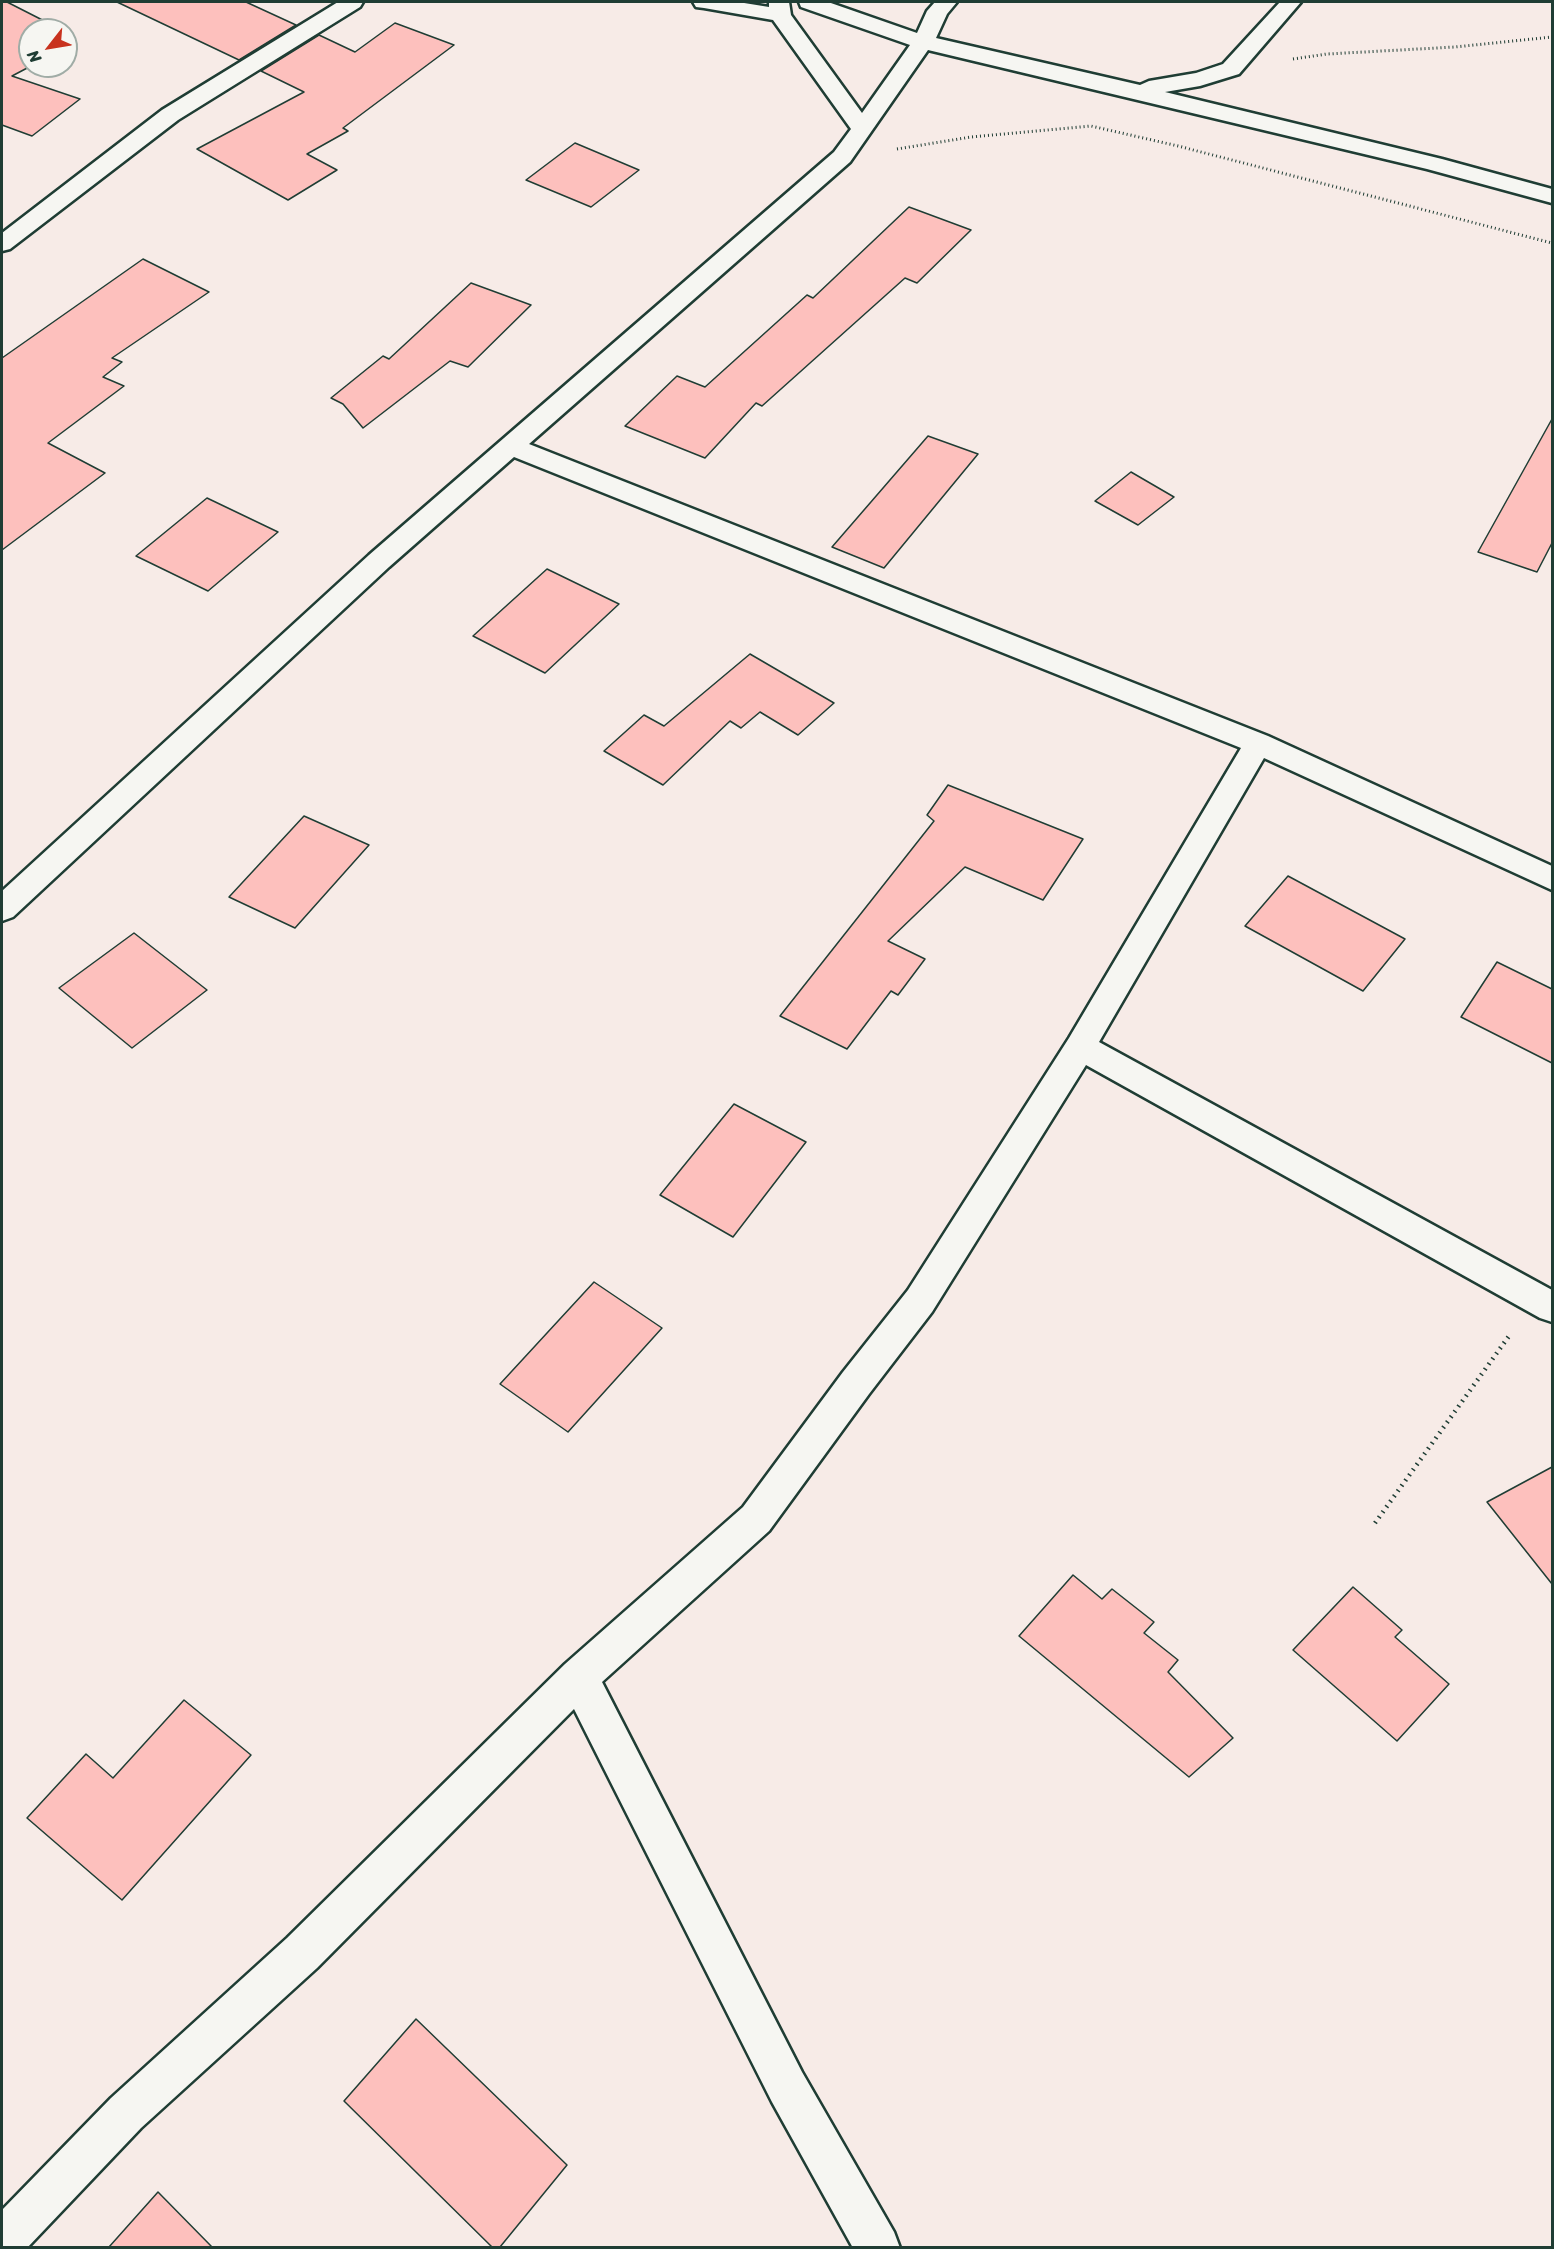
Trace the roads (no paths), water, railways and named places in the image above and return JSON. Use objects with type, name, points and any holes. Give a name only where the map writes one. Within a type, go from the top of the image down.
[{"type":"street","points":[[2,244],[170,116],[352,2]]},
{"type":"street","points":[[704,2],[780,8],[861,127]]},
{"type":"street","points":[[809,2],[923,42],[1434,164],[1552,196]]},
{"type":"street","points":[[2,909],[379,561],[842,157],[923,42],[938,10],[947,2]]},
{"type":"street","points":[[1135,91],[1200,79],[1232,69],[1291,2]]},
{"type":"street","points":[[509,446],[1258,743],[1552,879]]},
{"type":"street","points":[[2,2241],[126,2112],[302,1953],[579,1677],[756,1519],[920,1300],[1080,1047],[1258,743]]},
{"type":"street","points":[[1080,1047],[1544,1303]]},
{"type":"street","points":[[579,1677],[787,2087],[878,2247]]}]
